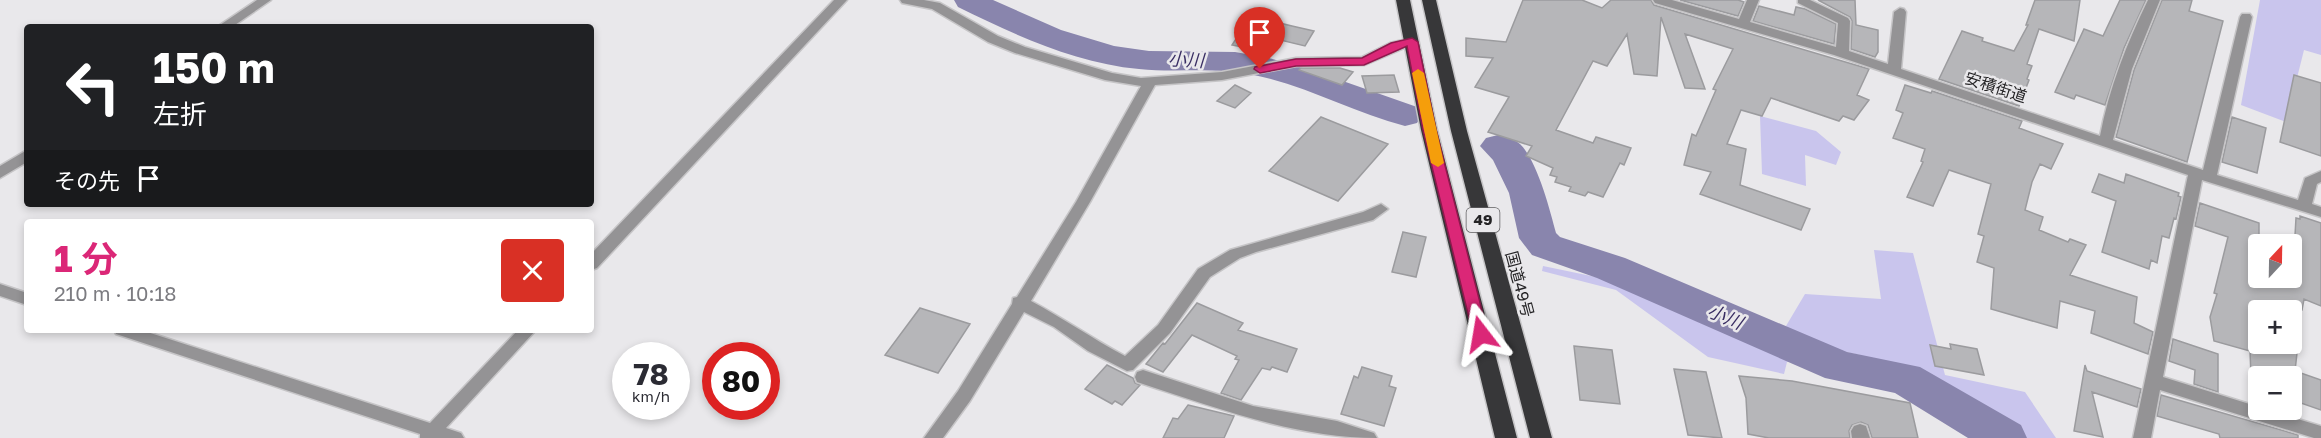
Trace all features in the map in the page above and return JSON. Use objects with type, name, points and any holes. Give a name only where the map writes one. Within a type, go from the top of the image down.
[{"type":"highway","name":"49","points":[[1403,0],[1430,130],[1506,438]]},
{"type":"highway","name":"国道49号","points":[[1429,0],[1459,131],[1541,438]]},
{"type":"street","points":[[228,24],[265,0]]},
{"type":"street","points":[[594,261],[841,0]]},
{"type":"street","points":[[906,0],[936,6],[993,39],[1020,50],[1110,77],[1150,82],[1222,76],[1274,65],[1364,61],[1395,46],[1412,42]]},
{"type":"street","name":"安積街道","points":[[1659,0],[1842,53],[2202,175],[2321,212]]},
{"type":"street","points":[[1742,25],[1753,0]]},
{"type":"street","points":[[1804,0],[1804,3],[1845,21],[1842,53]]},
{"type":"street","points":[[2106,141],[2108,125],[2140,29],[2154,0]]},
{"type":"street","points":[[1894,70],[1900,12]]},
{"type":"street","points":[[2142,438],[2202,175],[2246,17]]},
{"type":"street","points":[[933,438],[964,396],[1019,302],[1083,202],[1150,82]]},
{"type":"street","points":[[0,173],[24,157]]},
{"type":"street","points":[[2304,206],[2310,181],[2321,176]]},
{"type":"street","points":[[1019,302],[1060,323],[1094,347],[1127,365],[1164,329],[1204,273],[1235,254],[1368,216],[1381,209]]},
{"type":"street","points":[[0,290],[24,298]]},
{"type":"street","points":[[131,333],[429,434],[455,438]]},
{"type":"street","points":[[429,434],[525,333]]},
{"type":"street","points":[[1143,377],[1253,413],[1337,428],[1368,438]]},
{"type":"street","points":[[2154,381],[2300,432],[2321,433]]},
{"type":"shaded area","points":[[2260,0],[2321,0],[2321,55],[2304,50],[2286,122],[2241,105]]},
{"type":"shaded area","points":[[1760,116],[1816,131],[1841,152],[1836,165],[1805,155],[1806,186],[1762,174]]},
{"type":"shaded area","points":[[1874,250],[1913,253],[1945,375],[2025,392],[2056,438],[2026,438],[2009,426],[1903,373],[1860,355],[1827,348],[1792,335],[1786,326],[1805,294],[1881,299]]},
{"type":"shaded area","points":[[1543,266],[1596,277],[1626,278],[1802,358],[1787,362],[1784,374],[1708,357],[1616,290],[1542,271]]},
{"type":"building","points":[[1523,0],[1582,0],[1602,8],[1611,0],[1651,0],[1654,5],[1869,69],[1857,95],[1869,100],[1854,120],[1843,116],[1839,121],[1771,98],[1762,116],[1741,110],[1727,144],[1746,149],[1740,185],[1810,209],[1801,230],[1700,194],[1711,172],[1684,165],[1692,134],[1696,136],[1716,90],[1713,89],[1733,49],[1685,34],[1705,89],[1685,88],[1661,17],[1657,76],[1634,74],[1627,34],[1607,66],[1593,61],[1556,130],[1593,143],[1596,137],[1631,148],[1624,165],[1620,163],[1603,197],[1588,192],[1585,196],[1569,191],[1571,187],[1555,182],[1557,177],[1550,175],[1553,168],[1526,156],[1532,146],[1488,132],[1509,97],[1475,87],[1493,58],[1466,56],[1466,38],[1506,42]]},
{"type":"building","points":[[1680,0],[1738,0],[1744,2],[1738,16]]},
{"type":"building","points":[[1818,0],[1855,0],[1856,25],[1878,30],[1878,52],[1875,57],[1851,49],[1852,21],[1850,17]]},
{"type":"building","points":[[2035,0],[2080,0],[2074,41],[2039,29],[2027,64],[2032,66],[2027,79],[2029,80],[2019,106],[1939,79],[1962,31],[1983,38],[1982,41],[2014,51],[2028,25],[2026,25]]},
{"type":"building","points":[[2120,0],[2146,0],[2124,48],[2105,105],[2076,95],[2074,99],[2055,92],[2084,29],[2103,36]]},
{"type":"building","points":[[2162,0],[2192,0],[2189,11],[2223,21],[2187,162],[2116,137],[2134,70]]},
{"type":"building","points":[[1759,6],[1794,15],[1796,7],[1805,9],[1836,24],[1834,44],[1753,21]]},
{"type":"building","points":[[1251,16],[1314,31],[1305,46],[1260,35],[1252,49],[1232,45]]},
{"type":"building","points":[[1301,68],[1340,68],[1353,72],[1342,85],[1299,70]]},
{"type":"building","points":[[1394,75],[1399,92],[1367,93],[1362,76]]},
{"type":"building","points":[[2294,75],[2321,83],[2321,156],[2280,142]]},
{"type":"building","points":[[1235,85],[1251,93],[1235,108],[1217,101]]},
{"type":"building","points":[[1905,85],[1931,93],[1932,91],[2022,121],[2019,128],[2063,144],[2051,169],[2040,164],[2032,182],[2025,210],[2043,217],[2039,230],[2068,242],[2070,239],[2086,245],[2070,275],[2137,297],[2134,323],[2153,332],[2148,354],[2091,333],[2095,311],[2060,301],[2057,328],[1991,309],[1994,268],[1977,262],[1984,236],[1978,234],[1991,184],[1949,170],[1933,206],[1907,197],[1923,162],[1921,161],[1925,149],[1893,138],[1903,113],[1896,110]]},
{"type":"building","points":[[1321,117],[1388,144],[1338,201],[1269,171]]},
{"type":"building","points":[[2232,117],[2266,128],[2257,173],[2222,162]]},
{"type":"building","points":[[2099,174],[2124,183],[2126,174],[2179,193],[2178,196],[2181,197],[2169,238],[2162,236],[2157,263],[2151,260],[2149,269],[2102,252],[2116,201],[2092,192]]},
{"type":"building","points":[[2200,203],[2259,223],[2259,234],[2248,234],[2248,288],[2302,288],[2302,234],[2295,234],[2296,218],[2300,219],[2300,216],[2321,223],[2321,306],[2304,299],[2302,310],[2302,300],[2248,300],[2248,350],[2214,341],[2210,317],[2228,237],[2195,226]]},
{"type":"building","points":[[1403,232],[1426,237],[1416,277],[1392,272]]},
{"type":"building","points":[[1197,303],[1243,323],[1238,330],[1297,349],[1287,372],[1272,367],[1270,370],[1262,368],[1241,400],[1221,393],[1239,360],[1235,359],[1237,356],[1192,335],[1163,372],[1146,364]]},
{"type":"building","points":[[920,308],[970,324],[938,373],[885,355]]},
{"type":"building","points":[[2173,339],[2218,354],[2218,392],[2194,384],[2195,370],[2169,361]]},
{"type":"building","points":[[1950,344],[1977,349],[1984,375],[1935,366],[1930,345],[1951,349]]},
{"type":"building","points":[[1574,346],[1612,350],[1620,404],[1580,400]]},
{"type":"building","points":[[2250,354],[2297,354],[2296,366],[2251,366]]},
{"type":"building","points":[[1107,365],[1133,378],[1135,383],[1140,385],[1122,405],[1115,401],[1112,404],[1085,389]]},
{"type":"building","points":[[2085,365],[2087,371],[2141,389],[2137,407],[2092,392],[2103,437],[2074,431]]},
{"type":"building","points":[[1362,367],[1392,376],[1389,386],[1396,388],[1384,426],[1341,414],[1354,376],[1358,378]]},
{"type":"building","points":[[1674,369],[1706,372],[1722,438],[1688,435]]},
{"type":"building","points":[[2302,373],[2321,380],[2321,410],[2302,403]]},
{"type":"building","points":[[1739,376],[1792,381],[1910,403],[1918,438],[1872,438],[1868,425],[1861,422],[1852,425],[1849,431],[1850,438],[1769,438],[1748,434],[1746,398]]},
{"type":"building","points":[[2161,395],[2298,435],[2298,438],[2220,438],[2219,434],[2157,416]]},
{"type":"building","points":[[1188,405],[1234,416],[1224,438],[1163,438],[1173,418],[1178,419]]},
{"type":"waterway","name":"小川","points":[[969,0],[1050,37],[1114,56],[1149,60],[1235,62],[1269,68],[1405,115]]},
{"type":"waterway","name":"小川","points":[[1498,146],[1508,153],[1527,193],[1538,238],[1546,246],[1611,268],[1840,367],[1905,379],[2005,438]]},
{"type":"slow traffic","points":[[1418,73],[1438,163]]},
{"type":"route","points":[[1260,69],[1296,62],[1364,61],[1395,46],[1412,42],[1430,130],[1481,334]]}]
